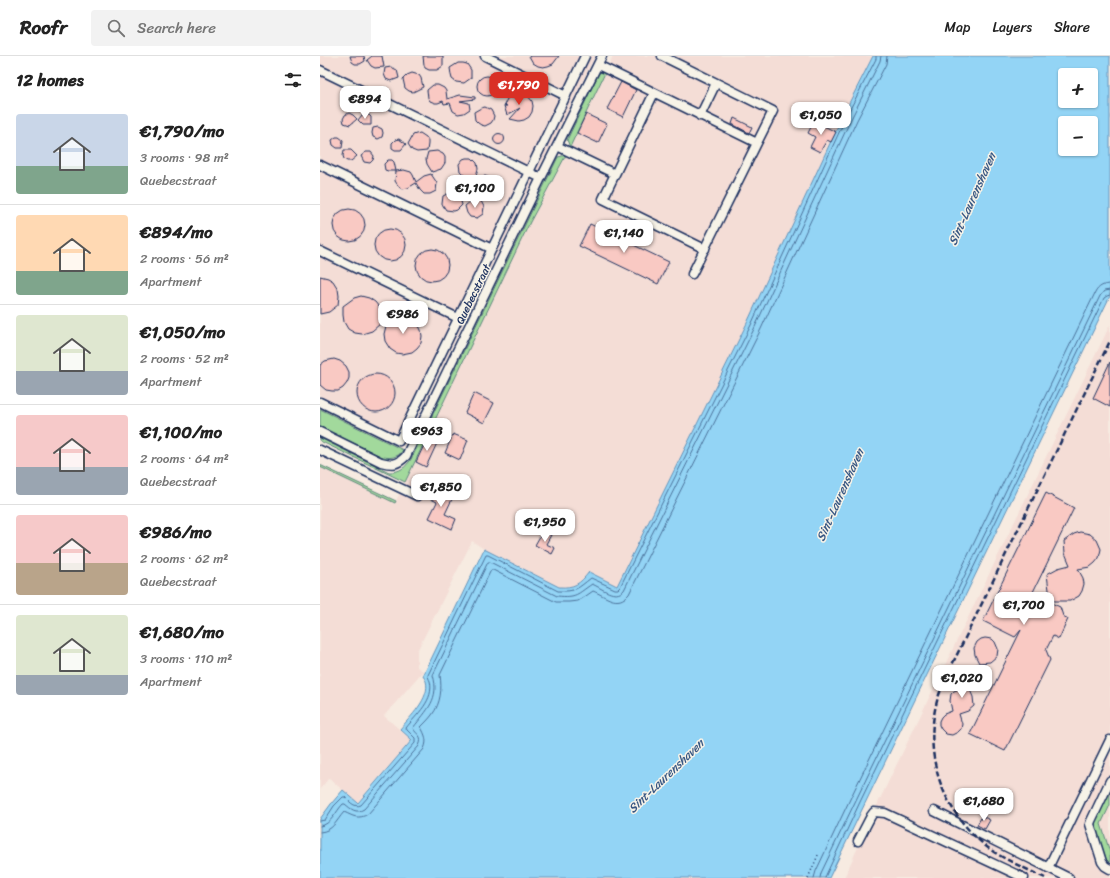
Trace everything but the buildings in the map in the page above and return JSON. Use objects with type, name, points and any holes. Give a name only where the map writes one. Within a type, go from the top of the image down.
[{"type":"street","points":[[485,56],[566,96]]},
{"type":"street","points":[[320,402],[399,441],[585,56]]},
{"type":"street","name":"Quebecstraat","points":[[320,432],[388,464],[400,462],[406,456],[602,56]]},
{"type":"street","points":[[662,56],[773,111],[692,274]]},
{"type":"street","points":[[598,65],[756,144]]},
{"type":"street","points":[[320,70],[541,178]]},
{"type":"street","points":[[700,116],[716,83]]},
{"type":"street","points":[[654,93],[603,199],[705,249]]},
{"type":"street","points":[[557,146],[615,174]]},
{"type":"street","points":[[320,165],[492,249]]},
{"type":"street","points":[[320,251],[458,318]]},
{"type":"street","points":[[422,424],[444,436]]},
{"type":"street","points":[[320,450],[416,496]]},
{"type":"street","points":[[1048,868],[1110,740]]},
{"type":"street","points":[[1110,781],[1090,824],[1102,862],[1104,866],[1110,869]]},
{"type":"street","points":[[934,811],[1069,878]]},
{"type":"street","points":[[858,841],[874,812],[885,813],[1024,878]]},
{"type":"path","points":[[808,878],[819,853]]},
{"type":"shaded area","points":[[320,56],[595,56],[401,449],[320,409]]},
{"type":"shaded area","points":[[613,56],[873,56],[844,113],[747,323],[617,586],[589,572],[575,586],[559,587],[484,549],[472,541],[417,651],[417,667],[423,671],[384,716],[412,740],[357,803],[329,778],[320,789],[320,467],[395,503],[530,222],[566,155]]},
{"type":"shaded area","points":[[1110,325],[1110,878],[844,878],[879,801]]},
{"type":"green space","points":[[599,73],[605,73],[570,147],[567,140]]},
{"type":"green space","points":[[566,155],[530,222],[433,424],[431,418],[558,157]]},
{"type":"green space","points":[[320,409],[403,450],[399,455],[393,457],[380,456],[320,427]]},
{"type":"green space","points":[[429,433],[405,482],[320,441],[320,438],[389,472],[402,469],[407,465],[414,454],[422,435]]},
{"type":"green space","points":[[320,465],[396,501],[395,503],[320,467]]},
{"type":"green space","points":[[1110,790],[1110,805],[1101,824],[1110,852],[1110,864],[1106,859],[1094,823]]},
{"type":"water","name":"Sint-Laurenshaven","points":[[873,56],[1110,56],[1110,296],[829,878],[320,878],[320,819],[343,790],[358,803],[412,740],[400,729],[422,701],[427,687],[423,676],[484,549],[559,587],[573,586],[583,580],[589,572],[617,586],[747,323],[844,113]]},
{"type":"railway","points":[[1045,878],[991,850],[975,836],[961,820],[949,803],[935,764],[932,743],[933,722],[937,701],[948,673],[1110,341]]}]
